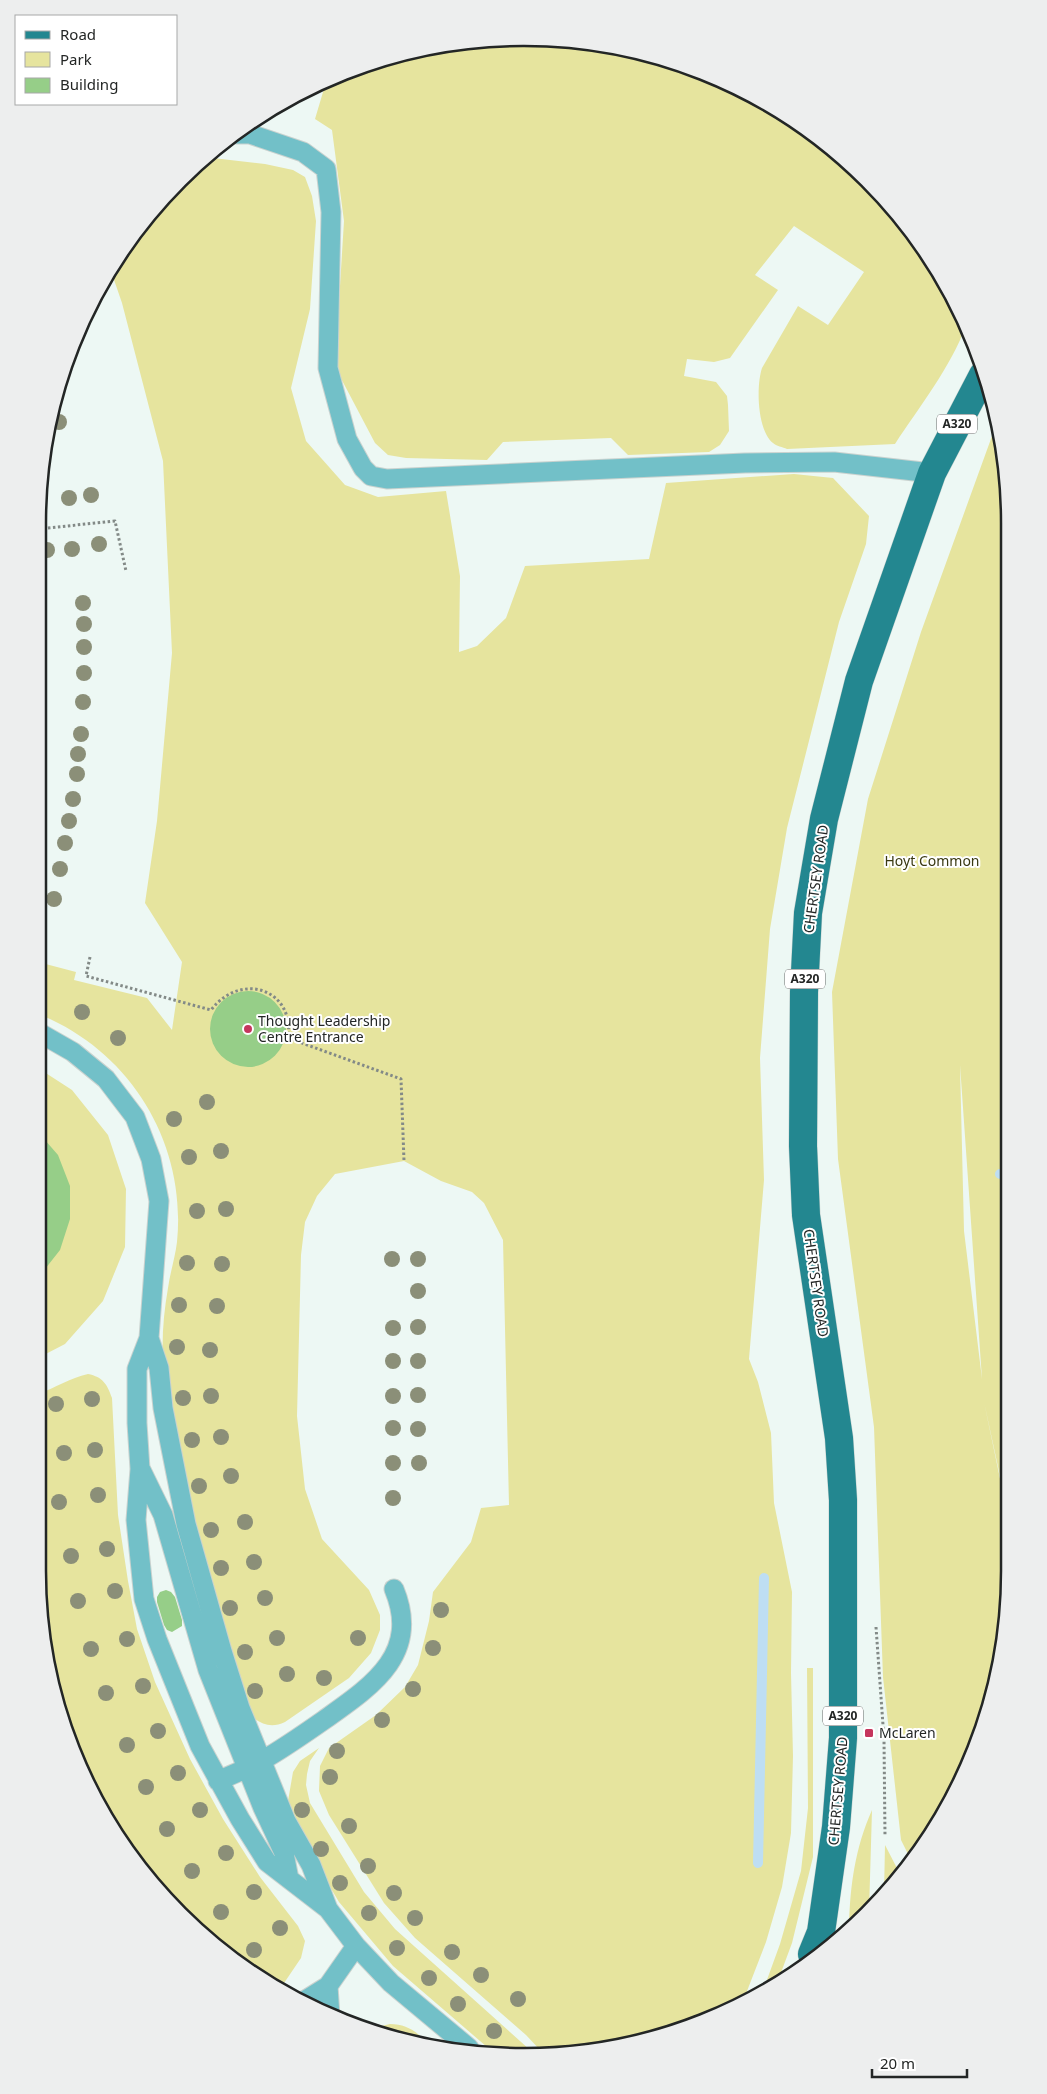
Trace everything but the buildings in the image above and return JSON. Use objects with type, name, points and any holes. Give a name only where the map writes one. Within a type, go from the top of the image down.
[{"type":"main road","name":"CHERTSEY ROAD","points":[[818,1944],[836,1827],[843,1738],[843,1500],[839,1438],[806,1216],[803,1146],[804,992],[808,912],[824,819],[859,681],[932,473],[979,382]]},
{"type":"lane","points":[[248,134],[303,152],[326,169],[331,212],[328,368],[347,439],[363,468],[371,476],[387,479],[745,463],[834,462],[932,473]]},
{"type":"lane","points":[[46,1037],[73,1052],[106,1079],[135,1117],[151,1159],[159,1201],[149,1338],[137,1369],[137,1423],[140,1468],[136,1520],[144,1599],[168,1672],[200,1746],[218,1781],[268,1862],[328,1909],[356,1946],[391,1983],[465,2044]]},
{"type":"lane","points":[[149,1338],[159,1368],[163,1408],[186,1524],[240,1708],[254,1765],[284,1853],[290,1879]]},
{"type":"lane","points":[[140,1468],[163,1515],[208,1670],[254,1765],[311,1865],[328,1909]]},
{"type":"lane","points":[[218,1781],[254,1765],[365,1691],[381,1675],[393,1657],[400,1639],[402,1608],[394,1589]]},
{"type":"lane","points":[[320,2002],[328,1986],[356,1946]]},
{"type":"lane","points":[[310,1998],[328,1986]]},
{"type":"lane","points":[[328,1986],[329,2006]]},
{"type":"path","points":[[46,528],[115,521],[126,571]]},
{"type":"path","points":[[90,957],[86,976],[211,1010],[218,1001],[232,991],[248,988],[264,991],[278,1001],[286,1014],[289,1030],[288,1038],[401,1079],[404,1161]]},
{"type":"path","points":[[875,1623],[884,1738],[885,1836]]},
{"type":"green space","points":[[524,46],[586,50],[617,55],[677,72],[735,95],[762,110],[814,145],[861,186],[902,233],[920,258],[952,312],[962,336],[943,372],[895,444],[787,449],[776,445],[768,437],[759,407],[759,385],[762,368],[798,306],[828,325],[864,272],[794,226],[755,275],[778,290],[730,358],[714,362],[687,359],[684,376],[716,382],[727,396],[729,431],[720,445],[709,452],[628,455],[611,438],[503,442],[487,460],[406,458],[388,455],[375,443],[335,367],[344,221],[332,130],[315,119],[324,90],[370,72],[400,63],[430,55],[461,50]]},
{"type":"green space","points":[[217,158],[265,164],[293,170],[305,177],[312,196],[316,221],[310,309],[291,388],[306,441],[345,485],[378,497],[446,491],[460,576],[459,652],[477,646],[506,618],[525,566],[649,559],[666,483],[794,474],[833,478],[869,516],[866,544],[839,622],[787,828],[770,929],[760,1058],[764,1180],[749,1359],[758,1382],[771,1433],[774,1503],[792,1592],[793,1756],[791,1833],[782,1887],[766,1942],[746,1993],[677,2022],[617,2039],[586,2044],[538,2048],[526,2035],[415,1938],[384,1903],[329,1815],[319,1791],[320,1766],[329,1748],[376,1715],[405,1687],[418,1665],[429,1621],[433,1592],[471,1542],[481,1508],[509,1505],[503,1240],[484,1203],[472,1192],[441,1181],[404,1161],[335,1174],[317,1196],[305,1222],[301,1255],[297,1416],[305,1489],[322,1539],[369,1590],[380,1615],[380,1630],[371,1653],[349,1678],[285,1722],[276,1725],[264,1724],[252,1717],[219,1620],[199,1548],[165,1384],[163,1353],[164,1320],[177,1242],[178,1205],[172,1170],[162,1136],[146,1104],[125,1076],[100,1051],[71,1030],[46,1018],[46,964],[76,972],[74,980],[147,998],[172,1030],[182,962],[145,903],[157,821],[172,653],[163,461],[122,303],[114,279],[127,258],[165,209],[186,186]]},
{"type":"green space","name":"Hoyt Common","points":[[993,434],[1000,492],[1001,524],[1001,1481],[984,1402],[1001,1483],[1000,1602],[992,1664],[975,1724],[952,1782],[937,1809],[908,1853],[901,1840],[883,1677],[874,1427],[838,1159],[832,992],[868,799],[921,632]],"holes":[[[960,1065],[982,1379],[964,1231]]]},
{"type":"green space","points":[[46,1073],[72,1090],[108,1135],[126,1189],[125,1247],[103,1301],[65,1344],[46,1354]]},
{"type":"green space","points":[[88,1374],[101,1379],[112,1398],[118,1515],[137,1629],[155,1682],[190,1759],[223,1819],[260,1877],[298,1926],[305,1941],[301,1958],[284,1983],[233,1949],[209,1929],[186,1908],[145,1861],[127,1836],[95,1782],[72,1724],[55,1664],[47,1602],[46,1391]]},
{"type":"green space","points":[[807,1668],[813,1668],[813,1857],[792,1943],[781,1972],[766,1981],[780,1944],[801,1871],[808,1808]]},
{"type":"green space","points":[[319,1748],[310,1761],[307,1774],[306,1785],[310,1803],[364,1892],[395,1929],[528,2048],[486,2046],[393,1966],[339,1902],[292,1823],[288,1801],[293,1772],[300,1761]]},
{"type":"green space","points":[[872,1810],[869,1899],[850,1918],[854,1867],[866,1824]]},
{"type":"green space","points":[[885,1845],[897,1867],[884,1882]]},
{"type":"green space","points":[[397,2024],[408,2028],[421,2037],[400,2031],[383,2026]]},
{"type":"waterway","points":[[758,1863],[764,1578]]},
{"type":"place","name":"Thought Leadership Centre Entrance","points":[[248,1029]]},
{"type":"place","name":"McLaren","points":[[869,1733]]}]
